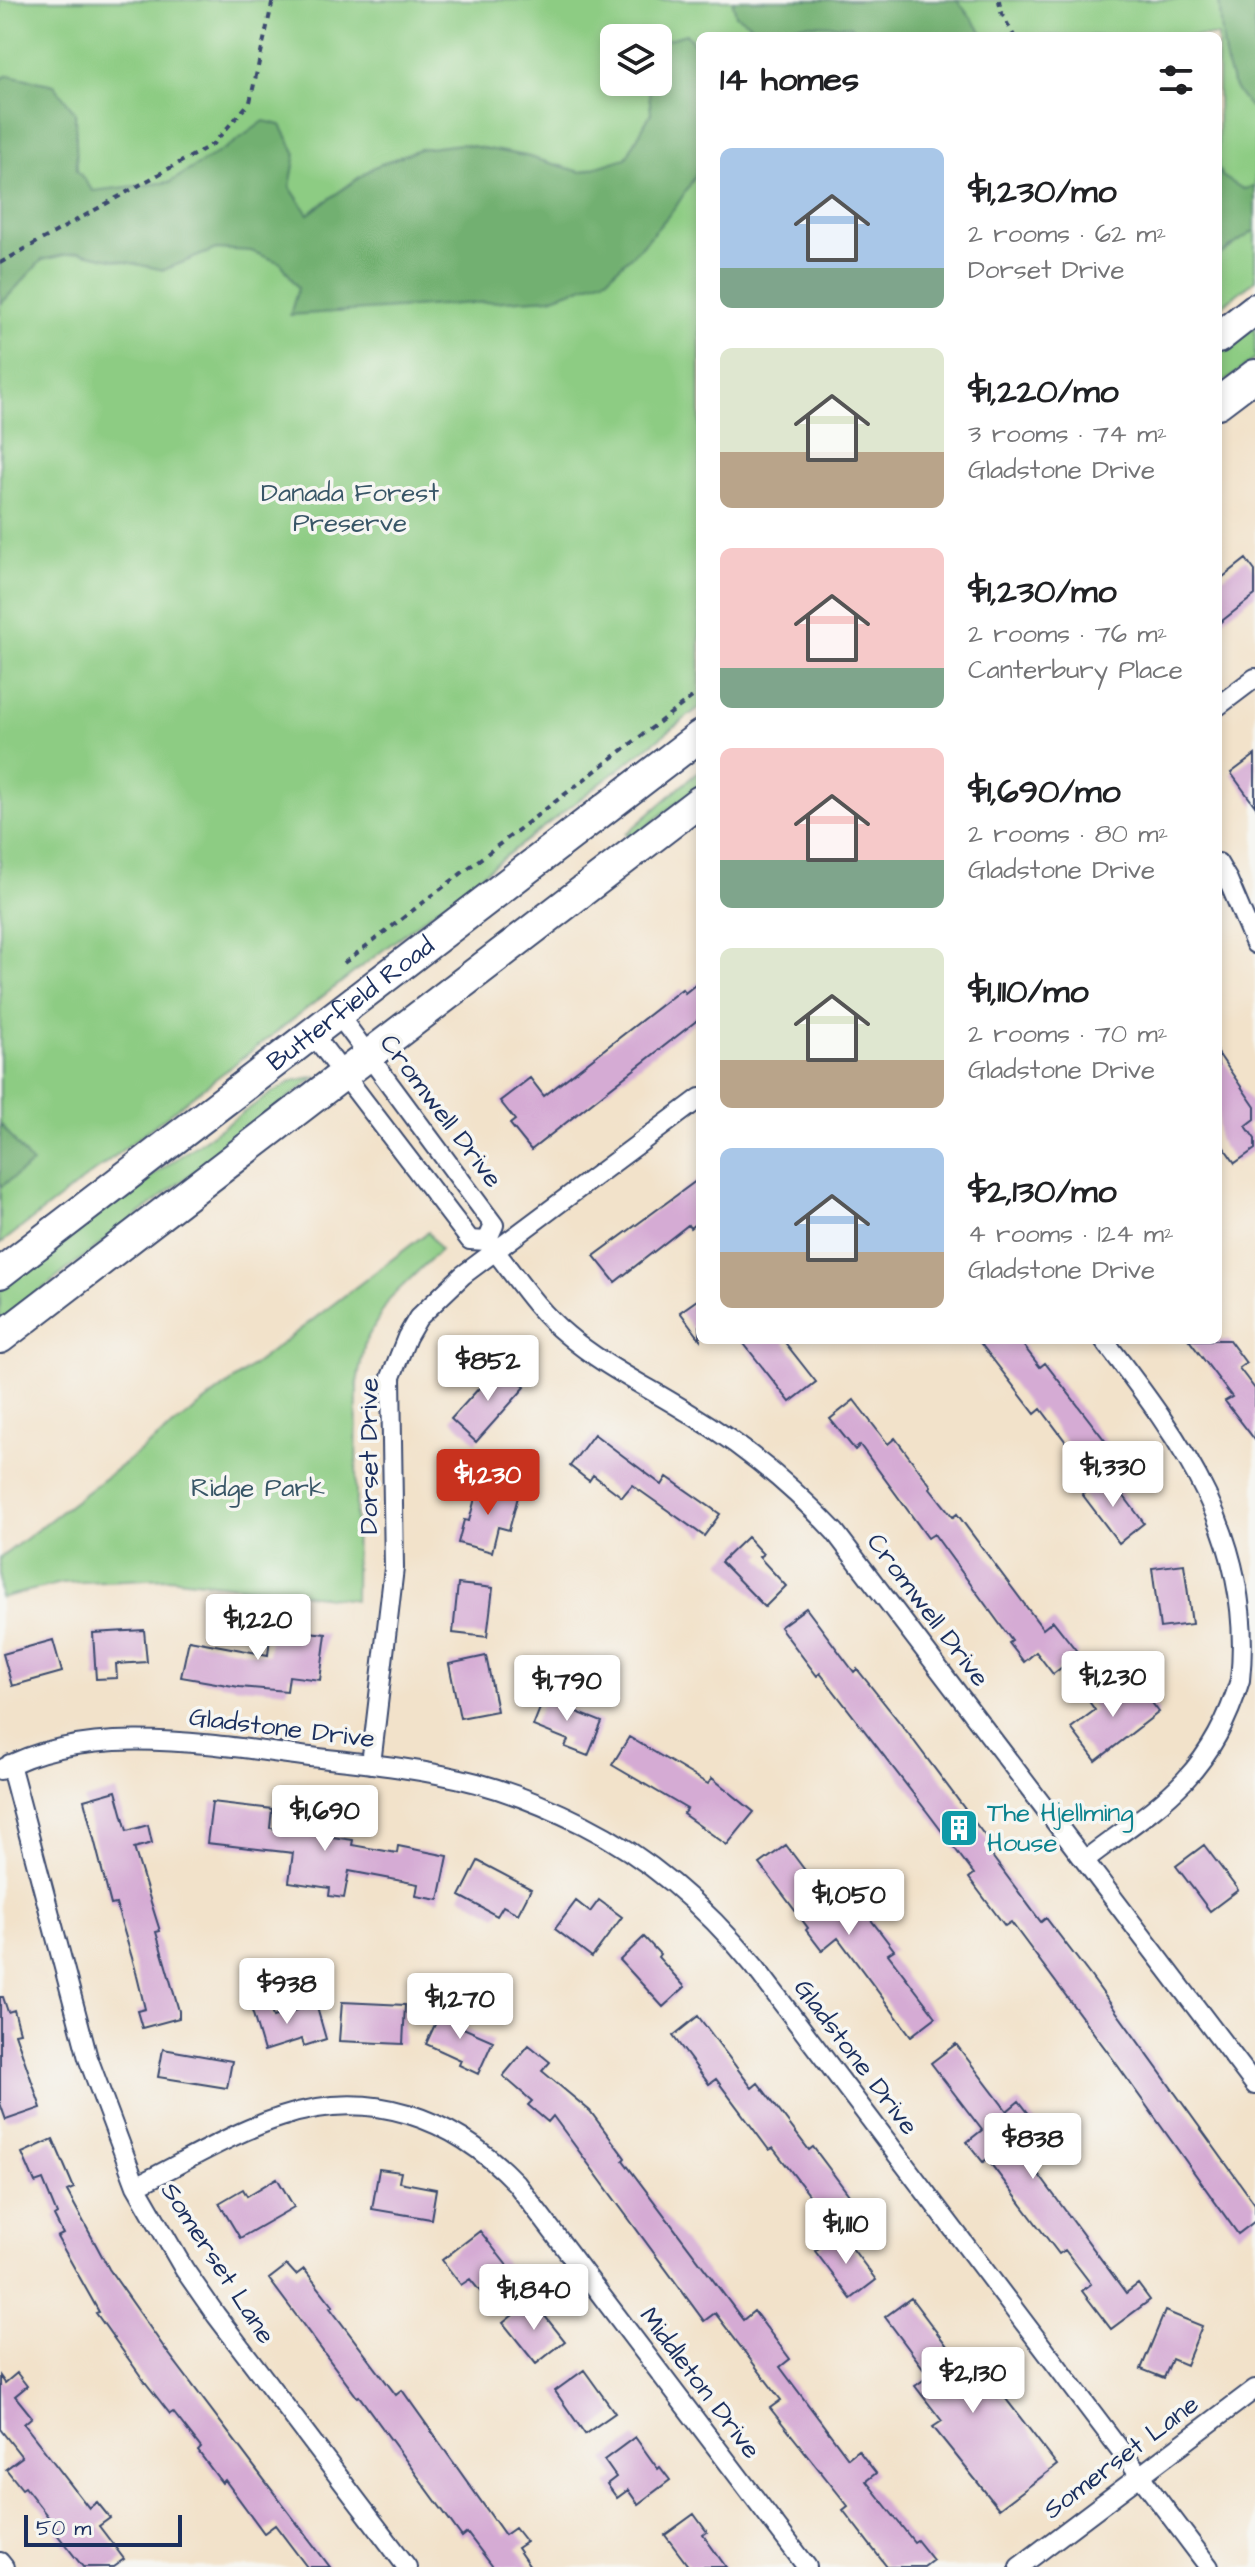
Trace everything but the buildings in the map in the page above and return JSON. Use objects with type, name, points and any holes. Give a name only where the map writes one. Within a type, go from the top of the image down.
[{"type":"main road","points":[[1222,335],[1255,309]]},
{"type":"main road","points":[[1222,400],[1255,375]]},
{"type":"main road","name":"Butterfield Road","points":[[0,1273],[696,739]]},
{"type":"main road","name":"Butterfield Road","points":[[0,1338],[696,804]]},
{"type":"street","points":[[1222,703],[1255,678]]},
{"type":"street","points":[[1222,872],[1255,944]]},
{"type":"street","name":"Cromwell Drive","points":[[337,1013],[494,1225],[491,1246]]},
{"type":"street","name":"Cromwell Drive","points":[[312,1033],[470,1240],[491,1246],[539,1308],[564,1333],[612,1367],[733,1441],[772,1471],[813,1509],[859,1561],[1255,2085]]},
{"type":"street","name":"Dorset Drive","points":[[371,1764],[394,1568],[391,1377],[407,1337],[418,1318],[491,1246],[696,1101]]},
{"type":"street","points":[[1085,1860],[1173,1791],[1200,1761],[1225,1722],[1249,1651],[1248,1581],[1232,1521],[1202,1469],[1107,1344]]},
{"type":"street","name":"Gladstone Drive","points":[[5,1767],[85,1744],[146,1740],[215,1745],[371,1764],[476,1783],[546,1807],[613,1841],[649,1865],[711,1917],[755,1967],[1209,2567]]},
{"type":"street","name":"Somerset Lane","points":[[5,1767],[88,2058],[136,2186],[184,2269],[216,2315],[407,2567]]},
{"type":"street","name":"Middleton Drive","points":[[136,2186],[259,2125],[314,2109],[385,2107],[438,2124],[467,2140],[516,2183],[807,2567]]},
{"type":"street","name":"Somerset Lane","points":[[1019,2567],[1255,2389]]},
{"type":"street","points":[[0,2562],[4,2567]]},
{"type":"path","points":[[0,263],[213,144],[250,102],[273,0]]},
{"type":"path","points":[[999,0],[1012,32]]},
{"type":"path","points":[[344,963],[696,694]]},
{"type":"green space","name":"Danada Forest Preserve","points":[[0,0],[1255,0],[1255,280],[1222,306],[1222,32],[696,32],[696,710],[0,1244]]},
{"type":"green space","points":[[732,0],[957,0],[982,32],[857,32],[850,26],[811,24],[758,29],[736,15]]},
{"type":"green space","points":[[1219,0],[1255,0],[1255,110],[1236,89],[1230,75]]},
{"type":"green space","points":[[686,34],[696,46],[696,175],[675,208],[643,245],[607,278],[551,298],[290,315],[298,288],[281,263],[251,251],[216,249],[164,270],[79,252],[42,260],[0,305],[0,79],[9,75],[54,85],[75,112],[77,170],[93,191],[170,182],[264,121],[281,125],[296,154],[290,187],[308,214],[374,167],[419,149],[461,144],[526,156],[581,172],[626,158],[651,113],[649,96],[672,96],[672,38]]},
{"type":"green space","points":[[1222,176],[1243,189],[1255,187],[1255,230],[1222,253]]},
{"type":"green space","points":[[1255,326],[1255,359],[1222,384],[1222,352]]},
{"type":"green space","points":[[696,773],[696,788],[630,839],[626,834]]},
{"type":"green space","points":[[317,1076],[0,1322],[0,1290],[113,1203],[270,1094],[293,1081]]},
{"type":"green space","points":[[0,1123],[32,1164],[0,1187]]},
{"type":"green space","name":"Ridge Park","points":[[428,1232],[440,1250],[390,1298],[365,1342],[357,1383],[355,1600],[169,1578],[62,1583],[0,1598],[0,1558]]},
{"type":"place","name":"The Hjellming House","points":[[959,1828]]}]
